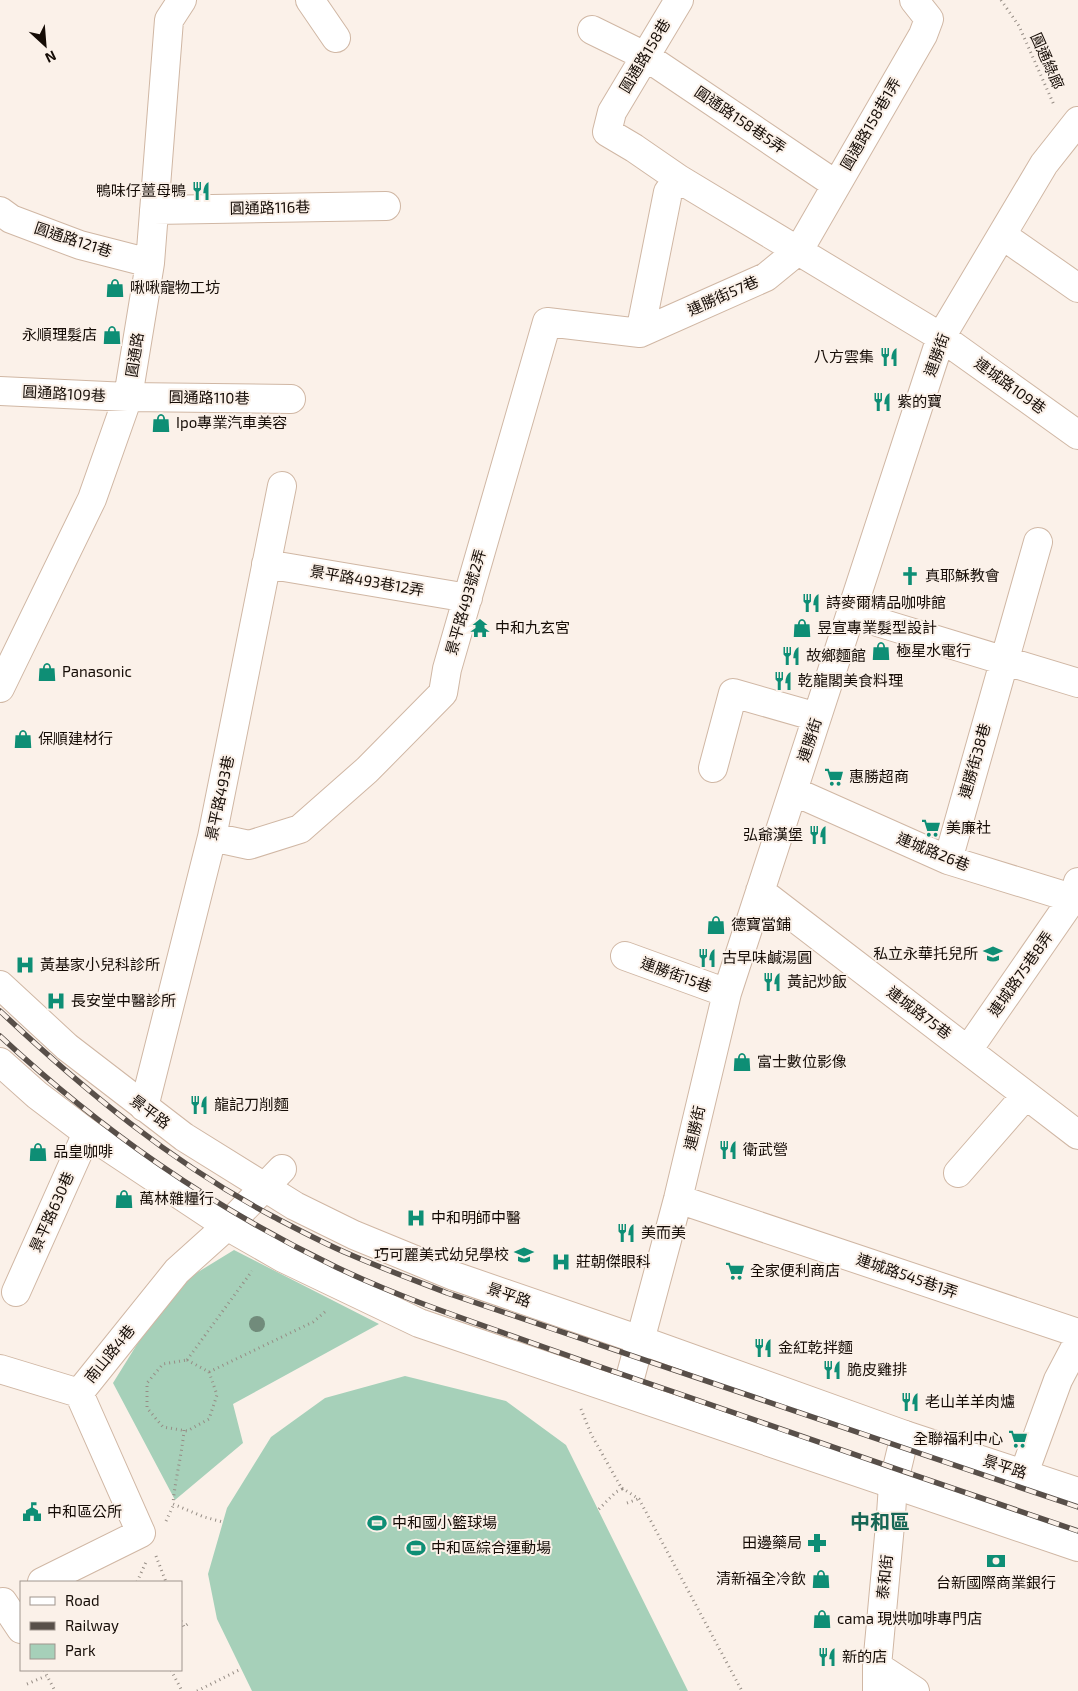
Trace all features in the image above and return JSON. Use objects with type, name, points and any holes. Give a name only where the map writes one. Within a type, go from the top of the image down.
[{"type":"street","name":"圓通路","points":[[0,688],[92,499],[128,397],[150,263],[169,20],[182,0]]},
{"type":"street","points":[[310,0],[336,38]]},
{"type":"street","name":"圓通路158巷","points":[[679,0],[612,112],[607,132],[679,179]]},
{"type":"street","name":"圓通路158巷1弄","points":[[799,250],[923,35],[929,19],[914,0]]},
{"type":"street","name":"圓通路158巷5弄","points":[[592,30],[645,56],[836,184]]},
{"type":"street","name":"連勝街","points":[[626,1393],[678,1199],[727,993],[941,337],[1044,164],[1073,128]]},
{"type":"street","points":[[640,333],[668,192],[679,179],[941,337]]},
{"type":"street","name":"圓通路116巷","points":[[154,210],[386,206]]},
{"type":"street","name":"圓通路121巷","points":[[0,211],[11,219],[80,245],[150,263]]},
{"type":"street","points":[[1002,235],[1078,288]]},
{"type":"street","name":"連勝街57巷","points":[[640,333],[766,277],[799,250]]},
{"type":"street","name":"景平路493號2弄","points":[[212,837],[249,845],[300,829],[367,770],[443,693],[447,669],[547,322],[640,333]]},
{"type":"street","name":"連城路109巷","points":[[941,337],[1078,435]]},
{"type":"street","name":"圓通路109巷","points":[[0,391],[128,397]]},
{"type":"street","name":"圓通路110巷","points":[[128,397],[291,399]]},
{"type":"street","name":"景平路493巷","points":[[144,1107],[212,837],[282,486]]},
{"type":"street","name":"連勝街38巷","points":[[948,860],[1038,542]]},
{"type":"street","name":"景平路493巷12弄","points":[[266,564],[468,598]]},
{"type":"street","points":[[851,614],[1078,684]]},
{"type":"street","points":[[713,768],[733,693],[817,717]]},
{"type":"street","name":"連城路26巷","points":[[793,791],[948,860],[1076,893]]},
{"type":"street","name":"連城路75巷","points":[[760,891],[1078,1135]]},
{"type":"street","name":"連城路75巷8弄","points":[[968,1050],[1076,893]]},
{"type":"street","name":"連勝街15巷","points":[[624,956],[727,993]]},
{"type":"street","name":"景平路","points":[[0,985],[67,1047],[184,1137],[274,1178],[295,1206],[354,1235],[454,1276],[905,1435],[1078,1492]]},
{"type":"street","points":[[0,1062],[37,1095],[87,1133],[227,1226],[283,1258],[419,1322],[1078,1547]]},
{"type":"street","points":[[958,1173],[1026,1094]]},
{"type":"street","name":"景平路630巷","points":[[16,1292],[87,1133]]},
{"type":"street","name":"南山路4巷","points":[[44,1581],[141,1533],[79,1393],[177,1271],[227,1226],[274,1178]]},
{"type":"street","name":"連城路545巷1弄","points":[[678,1199],[1078,1334]]},
{"type":"street","points":[[1024,1473],[1068,1384],[1078,1342]]},
{"type":"street","points":[[0,1369],[79,1393]]},
{"type":"street","name":"泰和街","points":[[877,1678],[893,1485],[905,1435]]},
{"type":"street","points":[[8,1599],[20,1627]]},
{"type":"street","points":[[877,1678],[915,1691]]},
{"type":"path","name":"圓通綠廊","points":[[1001,0],[1019,26],[1073,128]]},
{"type":"path","points":[[187,1360],[253,1271]]},
{"type":"path","points":[[209,1372],[313,1322],[329,1309]]},
{"type":"path","points":[[187,1360],[209,1372],[217,1395],[209,1419],[187,1431],[163,1427],[147,1408],[147,1383],[163,1364],[187,1360]]},
{"type":"path","points":[[579,1403],[591,1434],[622,1488],[638,1499],[742,1691]]},
{"type":"path","points":[[184,1430],[182,1457],[174,1488],[173,1504],[204,1517],[223,1522]]},
{"type":"path","points":[[598,1510],[622,1488]]},
{"type":"path","points":[[627,1502],[638,1499]]},
{"type":"path","points":[[153,1548],[166,1581]]},
{"type":"path","points":[[182,1623],[184,1627],[190,1622]]},
{"type":"path","points":[[196,1691],[241,1669]]},
{"type":"path","points":[[44,1671],[55,1691]]},
{"type":"path","points":[[172,1671],[182,1691]]},
{"type":"path","points":[[27,1684],[46,1676]]},
{"type":"green space","points":[[234,1250],[379,1324],[233,1404],[243,1443],[175,1500],[113,1383],[172,1288]]},
{"type":"green space","name":"中和區綜合運動場","points":[[405,1376],[506,1401],[566,1445],[688,1691],[252,1691],[217,1619],[208,1574],[227,1508],[271,1437],[325,1398]]},
{"type":"railway","points":[[0,1011],[97,1097],[165,1149],[236,1196],[339,1250],[447,1293],[1078,1507]]},
{"type":"railway","points":[[0,1036],[78,1104],[159,1164],[245,1219],[336,1267],[461,1318],[1078,1531]]},
{"type":"place","name":"鴨味仔薑母鴨","points":[[201,191]]},
{"type":"place","name":"啾啾寵物工坊","points":[[115,288]]},
{"type":"place","name":"永順理髮店","points":[[112,335]]},
{"type":"place","name":"八方雲集","points":[[889,357]]},
{"type":"place","name":"紫的寶","points":[[882,402]]},
{"type":"place","name":"Ipo專業汽車美容","points":[[161,423]]},
{"type":"place","name":"真耶穌教會","points":[[910,576]]},
{"type":"place","name":"詩麥爾精品咖啡館","points":[[811,603]]},
{"type":"place","name":"中和九玄宮","points":[[480,628]]},
{"type":"place","name":"昱宣專業髮型設計","points":[[802,628]]},
{"type":"place","name":"極星水電行","points":[[881,651]]},
{"type":"place","name":"故鄉麵館","points":[[791,656]]},
{"type":"place","name":"Panasonic","points":[[47,672]]},
{"type":"place","name":"乾龍閣美食料理","points":[[783,681]]},
{"type":"place","name":"保順建材行","points":[[23,739]]},
{"type":"place","name":"惠勝超商","points":[[834,777]]},
{"type":"place","name":"美廉社","points":[[931,828]]},
{"type":"place","name":"弘爺漢堡","points":[[818,835]]},
{"type":"place","name":"德寶當鋪","points":[[716,925]]},
{"type":"place","name":"私立永華托兒所","points":[[993,954]]},
{"type":"place","name":"古早味鹹湯圓","points":[[707,958]]},
{"type":"place","name":"黃基家小兒科診所","points":[[25,965]]},
{"type":"place","name":"黃記炒飯","points":[[772,982]]},
{"type":"place","name":"長安堂中醫診所","points":[[56,1001]]},
{"type":"place","name":"富士數位影像","points":[[742,1062]]},
{"type":"place","name":"龍記刀削麵","points":[[199,1105]]},
{"type":"place","name":"衛武營","points":[[728,1150]]},
{"type":"place","name":"品皇咖啡","points":[[38,1152]]},
{"type":"place","name":"萬林雜糧行","points":[[124,1199]]},
{"type":"place","name":"中和明師中醫","points":[[416,1218]]},
{"type":"place","name":"美而美","points":[[626,1233]]},
{"type":"place","name":"巧可麗美式幼兒學校","points":[[524,1255]]},
{"type":"place","name":"莊朝傑眼科","points":[[561,1262]]},
{"type":"place","name":"全家便利商店","points":[[735,1271]]},
{"type":"place","name":"金紅乾拌麵","points":[[763,1348]]},
{"type":"place","name":"脆皮雞排","points":[[832,1370]]},
{"type":"place","name":"老山羊羊肉爐","points":[[910,1402]]},
{"type":"place","name":"全聯福利中心","points":[[1018,1439]]},
{"type":"place","name":"中和區公所","points":[[32,1512]]},
{"type":"place","name":"中和國小籃球場","points":[[377,1523]]},
{"type":"place","name":"田邊藥局","points":[[817,1543]]},
{"type":"place","name":"中和區綜合運動場","points":[[416,1548]]},
{"type":"place","name":"台新國際商業銀行","points":[[996,1561]]},
{"type":"place","name":"清新福全冷飲","points":[[821,1579]]},
{"type":"place","name":"cama 現烘咖啡專門店","points":[[822,1619]]},
{"type":"place","name":"新的店","points":[[827,1657]]},
{"type":"district","name":"中和區","points":[[880,1522]]}]
